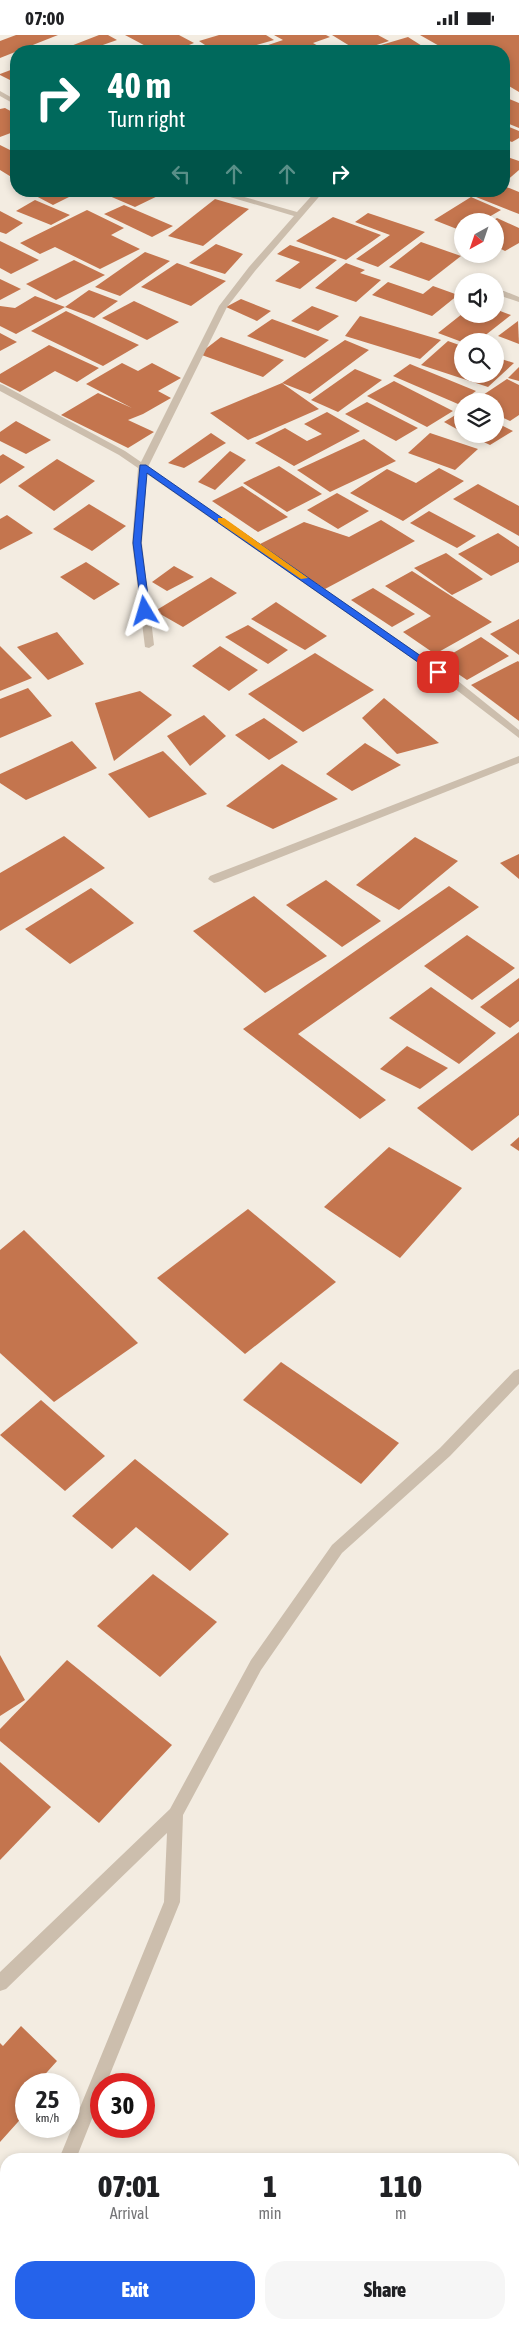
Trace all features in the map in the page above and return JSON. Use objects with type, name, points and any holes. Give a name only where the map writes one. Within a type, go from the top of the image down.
[{"type":"street","points":[[235,197],[299,215]]},
{"type":"street","points":[[149,645],[137,543],[143,467],[223,306],[315,197]]},
{"type":"street","points":[[504,294],[519,300]]},
{"type":"street","points":[[0,387],[122,453],[143,467],[454,683],[519,735]]},
{"type":"street","points":[[214,879],[519,759]]},
{"type":"street","points":[[0,1983],[174,1814],[256,1665],[337,1549],[445,1452],[519,1375]]},
{"type":"street","points":[[69,2153],[172,1902],[174,1814]]},
{"type":"building","points":[[16,35],[58,35],[33,45],[10,45],[10,54],[0,58],[0,41]]},
{"type":"building","points":[[99,35],[108,35],[117,40],[103,45],[73,45]]},
{"type":"building","points":[[125,35],[179,35],[194,43],[189,45],[144,45]]},
{"type":"building","points":[[219,35],[266,35],[274,40],[256,45],[205,45],[199,41]]},
{"type":"building","points":[[274,35],[326,35],[330,37],[313,43],[316,45],[268,45],[283,40]]},
{"type":"building","points":[[332,35],[378,35],[389,41],[377,45],[348,45]]},
{"type":"building","points":[[420,35],[519,35],[519,92],[510,87],[510,45],[438,45]]},
{"type":"building","points":[[408,37],[421,45],[381,45]]},
{"type":"building","points":[[10,70],[10,80],[0,75]]},
{"type":"building","points":[[510,99],[519,103],[519,128],[510,124]]},
{"type":"building","points":[[5,108],[10,111],[10,133],[0,137],[0,109]]},
{"type":"building","points":[[510,127],[519,131],[519,138],[510,141]]},
{"type":"building","points":[[0,145],[10,150],[10,176],[0,170]]},
{"type":"building","points":[[510,158],[519,161],[519,170],[510,178]]},
{"type":"building","points":[[510,188],[519,192],[519,214],[476,197],[510,197]]},
{"type":"building","points":[[38,197],[69,197],[53,205]]},
{"type":"building","points":[[112,197],[156,197],[135,207]]},
{"type":"building","points":[[471,197],[501,210],[496,213],[454,213],[454,228],[434,220]]},
{"type":"building","points":[[215,199],[249,209],[203,246],[168,236]]},
{"type":"building","points":[[35,200],[70,215],[51,225],[16,211]]},
{"type":"building","points":[[124,205],[173,226],[152,237],[104,214]]},
{"type":"building","points":[[87,210],[124,228],[111,235],[140,249],[100,269],[55,247],[40,254],[20,243]]},
{"type":"building","points":[[0,211],[23,223],[6,234],[0,232]]},
{"type":"building","points":[[368,213],[425,232],[378,267],[356,259],[390,235],[355,222]]},
{"type":"building","points":[[333,217],[381,235],[346,260],[296,241]]},
{"type":"building","points":[[504,221],[519,228],[519,243],[505,251]]},
{"type":"building","points":[[0,241],[39,260],[11,274],[0,268]]},
{"type":"building","points":[[421,242],[454,254],[454,261],[429,281],[389,267]]},
{"type":"building","points":[[216,244],[243,254],[225,274],[189,263]]},
{"type":"building","points":[[290,245],[337,260],[300,289],[275,281],[300,262],[277,254]]},
{"type":"building","points":[[145,252],[170,261],[120,296],[95,287]]},
{"type":"building","points":[[74,260],[105,275],[56,300],[26,284]]},
{"type":"building","points":[[177,263],[226,281],[191,306],[141,287]]},
{"type":"building","points":[[346,263],[365,270],[360,273],[381,280],[356,302],[315,288]]},
{"type":"building","points":[[0,279],[21,289],[0,300]]},
{"type":"building","points":[[388,282],[423,294],[433,286],[454,294],[454,298],[432,316],[372,295]]},
{"type":"building","points":[[89,290],[118,301],[94,318],[65,307]]},
{"type":"building","points":[[35,296],[65,307],[16,334],[0,326],[0,306],[15,308]]},
{"type":"building","points":[[241,299],[271,311],[257,321],[226,307]]},
{"type":"building","points":[[134,301],[179,322],[147,340],[102,318]]},
{"type":"building","points":[[312,306],[339,316],[318,331],[291,321]]},
{"type":"building","points":[[66,311],[139,345],[103,366],[31,331]]},
{"type":"building","points":[[504,312],[511,315],[504,321]]},
{"type":"building","points":[[360,316],[441,340],[420,359],[345,336]]},
{"type":"building","points":[[272,319],[329,340],[305,358],[247,336]]},
{"type":"building","points":[[454,320],[454,323],[501,323],[488,333],[454,333],[454,339],[438,333]]},
{"type":"building","points":[[518,321],[519,344],[504,338],[504,333],[502,333]]},
{"type":"building","points":[[0,333],[17,342],[0,351]]},
{"type":"building","points":[[221,337],[284,360],[263,377],[199,354]]},
{"type":"building","points":[[345,340],[369,350],[310,394],[282,383]]},
{"type":"building","points":[[448,341],[454,343],[454,376],[421,365]]},
{"type":"building","points":[[49,345],[99,368],[77,382],[55,371],[20,392],[0,382],[0,374]]},
{"type":"building","points":[[504,360],[514,363],[504,372]]},
{"type":"building","points":[[122,363],[138,371],[152,363],[181,378],[158,391],[171,398],[128,420],[154,432],[128,448],[61,415],[98,393],[132,408],[86,384]]},
{"type":"building","points":[[410,364],[476,391],[473,393],[454,393],[454,402],[393,376]]},
{"type":"building","points":[[519,367],[519,381],[508,378]]},
{"type":"building","points":[[355,369],[382,380],[338,412],[311,400]]},
{"type":"building","points":[[507,379],[519,385],[519,415],[510,421],[504,418],[504,393],[486,393],[504,383]]},
{"type":"building","points":[[394,381],[453,411],[427,427],[367,396]]},
{"type":"building","points":[[282,383],[319,409],[248,440],[210,413]]},
{"type":"building","points":[[476,383],[492,383],[488,387]]},
{"type":"building","points":[[367,402],[418,428],[396,441],[345,414]]},
{"type":"building","points":[[327,412],[360,431],[294,466],[255,443],[285,428],[307,441],[322,434],[304,424]]},
{"type":"building","points":[[454,416],[454,428],[444,422]]},
{"type":"building","points":[[16,421],[51,440],[26,454],[0,441],[0,432]]},
{"type":"building","points":[[504,426],[513,431],[504,436]]},
{"type":"building","points":[[211,433],[226,443],[184,468],[168,463]]},
{"type":"building","points":[[430,433],[454,441],[454,443],[478,449],[455,470],[408,453]]},
{"type":"building","points":[[364,439],[396,461],[330,492],[297,470]]},
{"type":"building","points":[[230,451],[246,460],[215,490],[198,482]]},
{"type":"building","points":[[3,454],[25,467],[0,484],[0,456]]},
{"type":"building","points":[[57,459],[95,481],[54,511],[18,486]]},
{"type":"building","points":[[279,466],[322,494],[287,512],[243,483]]},
{"type":"building","points":[[439,468],[464,481],[403,521],[350,493],[387,469],[416,483]]},
{"type":"building","points":[[478,484],[519,506],[519,536],[453,499]]},
{"type":"building","points":[[242,486],[288,517],[258,532],[212,501]]},
{"type":"building","points":[[337,493],[369,511],[338,529],[307,510]]},
{"type":"building","points":[[89,504],[126,526],[92,551],[53,529]]},
{"type":"building","points":[[429,511],[476,536],[457,548],[410,523]]},
{"type":"building","points":[[7,515],[33,533],[0,550],[0,519]]},
{"type":"building","points":[[381,520],[415,541],[325,589],[258,545],[304,522],[349,537]]},
{"type":"building","points":[[498,533],[519,547],[519,562],[491,576],[458,554]]},
{"type":"building","points":[[446,553],[483,579],[452,595],[414,568]]},
{"type":"building","points":[[86,562],[120,584],[94,600],[60,577]]},
{"type":"building","points":[[174,566],[194,577],[167,591],[152,582]]},
{"type":"building","points":[[412,571],[492,622],[435,654],[403,632],[431,616],[385,586]]},
{"type":"building","points":[[211,577],[237,593],[183,627],[155,611]]},
{"type":"building","points":[[373,588],[415,614],[392,627],[351,600]]},
{"type":"building","points":[[276,602],[327,636],[305,650],[251,619]]},
{"type":"building","points":[[519,619],[519,655],[490,634]]},
{"type":"building","points":[[248,625],[288,650],[268,664],[225,637]]},
{"type":"building","points":[[57,632],[84,664],[48,680],[17,647]]},
{"type":"building","points":[[481,637],[509,656],[467,680],[439,661]]},
{"type":"building","points":[[0,646],[32,678],[0,691]]},
{"type":"building","points":[[220,646],[258,670],[229,691],[192,666]]},
{"type":"building","points":[[315,653],[374,690],[303,732],[248,694]]},
{"type":"building","points":[[519,662],[519,721],[471,685]]},
{"type":"building","points":[[28,688],[52,716],[0,738],[0,699]]},
{"type":"building","points":[[140,691],[172,715],[114,761],[95,703]]},
{"type":"building","points":[[384,698],[439,743],[397,754],[362,718]]},
{"type":"building","points":[[204,715],[226,736],[190,766],[167,736]]},
{"type":"building","points":[[264,718],[298,742],[269,760],[235,735]]},
{"type":"building","points":[[72,741],[97,768],[26,800],[0,783],[0,774]]},
{"type":"building","points":[[365,743],[401,765],[352,791],[326,774]]},
{"type":"building","points":[[163,751],[207,794],[149,818],[108,774]]},
{"type":"building","points":[[282,764],[338,799],[273,829],[226,806]]},
{"type":"building","points":[[64,836],[105,868],[0,931],[0,873]]},
{"type":"building","points":[[415,837],[458,861],[399,910],[356,885]]},
{"type":"building","points":[[519,854],[519,879],[500,863]]},
{"type":"building","points":[[326,880],[381,921],[342,947],[286,905]]},
{"type":"building","points":[[449,886],[479,907],[298,1034],[386,1100],[360,1119],[243,1029]]},
{"type":"building","points":[[91,888],[134,923],[70,964],[25,929]]},
{"type":"building","points":[[254,896],[327,956],[265,993],[193,931]]},
{"type":"building","points":[[467,935],[515,968],[472,1000],[424,966]]},
{"type":"building","points":[[519,978],[519,1021],[510,1028],[480,1007]]},
{"type":"building","points":[[431,987],[496,1033],[459,1064],[389,1018]]},
{"type":"building","points":[[519,1032],[519,1115],[472,1151],[417,1108]]},
{"type":"building","points":[[407,1046],[448,1068],[420,1089],[380,1069]]},
{"type":"building","points":[[519,1137],[519,1151],[510,1145]]},
{"type":"building","points":[[389,1147],[462,1188],[400,1258],[324,1207]]},
{"type":"building","points":[[248,1209],[336,1282],[245,1354],[157,1278]]},
{"type":"building","points":[[24,1230],[138,1343],[54,1402],[0,1353],[0,1250]]},
{"type":"building","points":[[281,1362],[399,1443],[361,1484],[243,1400]]},
{"type":"building","points":[[41,1400],[105,1456],[65,1491],[0,1435]]},
{"type":"building","points":[[135,1459],[229,1534],[190,1571],[136,1527],[112,1549],[72,1516]]},
{"type":"building","points":[[153,1574],[217,1622],[160,1677],[97,1626]]},
{"type":"building","points":[[0,1655],[25,1700],[0,1716]]},
{"type":"building","points":[[67,1660],[172,1745],[99,1823],[0,1741],[0,1729]]},
{"type":"building","points":[[0,1762],[51,1807],[0,1860]]},
{"type":"building","points":[[21,2026],[57,2061],[46,2073],[15,2073],[15,2125],[0,2142],[0,2043],[3,2046]]},
{"type":"slow traffic","points":[[221,520],[304,578]]},
{"type":"route","points":[[145,611],[137,543],[143,467],[438,672]]}]
